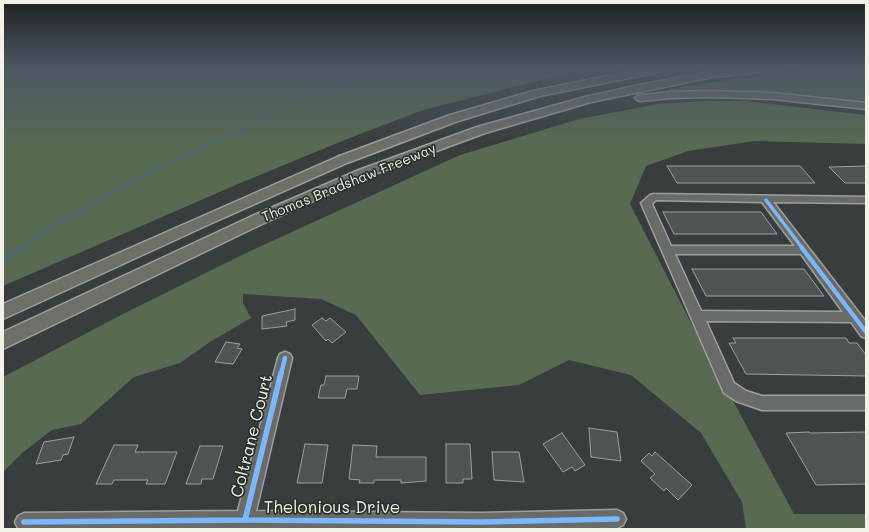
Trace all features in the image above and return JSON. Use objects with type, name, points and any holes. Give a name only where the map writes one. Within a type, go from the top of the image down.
[{"type":"highway","name":"Thomas Bradshaw Freeway","points":[[3,312],[207,219],[342,160],[454,118],[534,94]]},
{"type":"highway","name":"Thomas Bradshaw Freeway","points":[[3,341],[255,221],[364,173],[481,130],[524,117],[616,94]]},
{"type":"highway","points":[[524,117],[616,100],[671,95],[711,94],[772,96],[866,106]]},
{"type":"street","points":[[866,200],[654,198],[646,203],[729,388],[741,396],[762,403],[866,403]]},
{"type":"street","points":[[766,200],[866,332]]},
{"type":"street","points":[[666,250],[804,250]]},
{"type":"street","points":[[697,316],[855,317]]},
{"type":"street","name":"Coltrane Court","points":[[245,520],[285,358]]},
{"type":"street","name":"Thelonious Drive","points":[[24,522],[245,520],[481,525],[616,519]]},
{"type":"green space","points":[[3,94],[487,94],[423,110],[347,139],[238,184],[3,286]]},
{"type":"green space","points":[[775,94],[866,94],[866,103]]},
{"type":"green space","points":[[706,101],[746,101],[866,115],[866,144],[755,141],[688,151],[646,166],[630,204],[690,321],[794,514],[866,514],[866,529],[746,529],[742,502],[701,433],[631,375],[569,360],[519,385],[420,395],[356,315],[321,299],[243,294],[243,303],[251,318],[210,342],[180,363],[134,377],[81,424],[52,430],[22,453],[3,472],[3,377],[123,314],[246,253],[460,155],[579,119],[658,104]]},
{"type":"building","points":[[667,166],[800,166],[815,183],[677,183]]},
{"type":"building","points":[[866,166],[866,183],[845,183],[829,167]]},
{"type":"building","points":[[663,212],[761,212],[777,234],[674,234]]},
{"type":"building","points":[[692,269],[804,269],[824,296],[706,296]]},
{"type":"building","points":[[295,309],[295,320],[286,322],[287,326],[262,329],[262,316]]},
{"type":"building","points":[[322,318],[326,321],[330,318],[346,332],[332,343],[328,339],[326,341],[312,325]]},
{"type":"building","points":[[733,338],[846,338],[849,343],[857,343],[866,355],[866,376],[746,374],[729,343],[736,343]]},
{"type":"building","points":[[226,342],[240,344],[237,348],[242,349],[233,364],[215,362]]},
{"type":"building","points":[[326,376],[359,376],[357,389],[347,389],[345,398],[318,398],[321,385],[324,385]]},
{"type":"building","points":[[589,428],[617,432],[621,461],[591,457]]},
{"type":"building","points":[[866,432],[866,484],[816,485],[786,433]]},
{"type":"building","points":[[562,433],[585,465],[575,471],[572,467],[563,472],[543,444]]},
{"type":"building","points":[[74,437],[68,454],[63,455],[61,460],[36,464],[44,442]]},
{"type":"building","points":[[305,444],[328,445],[322,483],[297,483]]},
{"type":"building","points":[[446,444],[470,444],[472,479],[463,479],[463,483],[446,483]]},
{"type":"building","points":[[114,445],[138,445],[135,452],[177,452],[165,484],[146,484],[148,480],[114,480],[112,484],[96,484]]},
{"type":"building","points":[[353,445],[377,446],[376,457],[426,457],[426,481],[401,483],[401,480],[374,480],[374,483],[359,483],[360,480],[349,479]]},
{"type":"building","points":[[200,446],[223,446],[213,479],[202,479],[201,484],[186,484]]},
{"type":"building","points":[[492,452],[519,452],[524,482],[494,480]]},
{"type":"building","points":[[655,452],[692,485],[678,500],[666,488],[664,491],[650,478],[655,474],[641,461],[649,453],[652,456]]},
{"type":"waterway","points":[[200,149],[251,126],[302,96],[311,94]]},
{"type":"waterway","points":[[20,249],[47,229],[152,170],[202,148]]},
{"type":"waterway","points":[[3,261],[22,248]]},
{"type":"cycle path","points":[[766,200],[866,332]]},
{"type":"cycle path","points":[[245,520],[285,358]]},
{"type":"cycle path","points":[[24,522],[245,520],[481,522],[617,519]]}]
